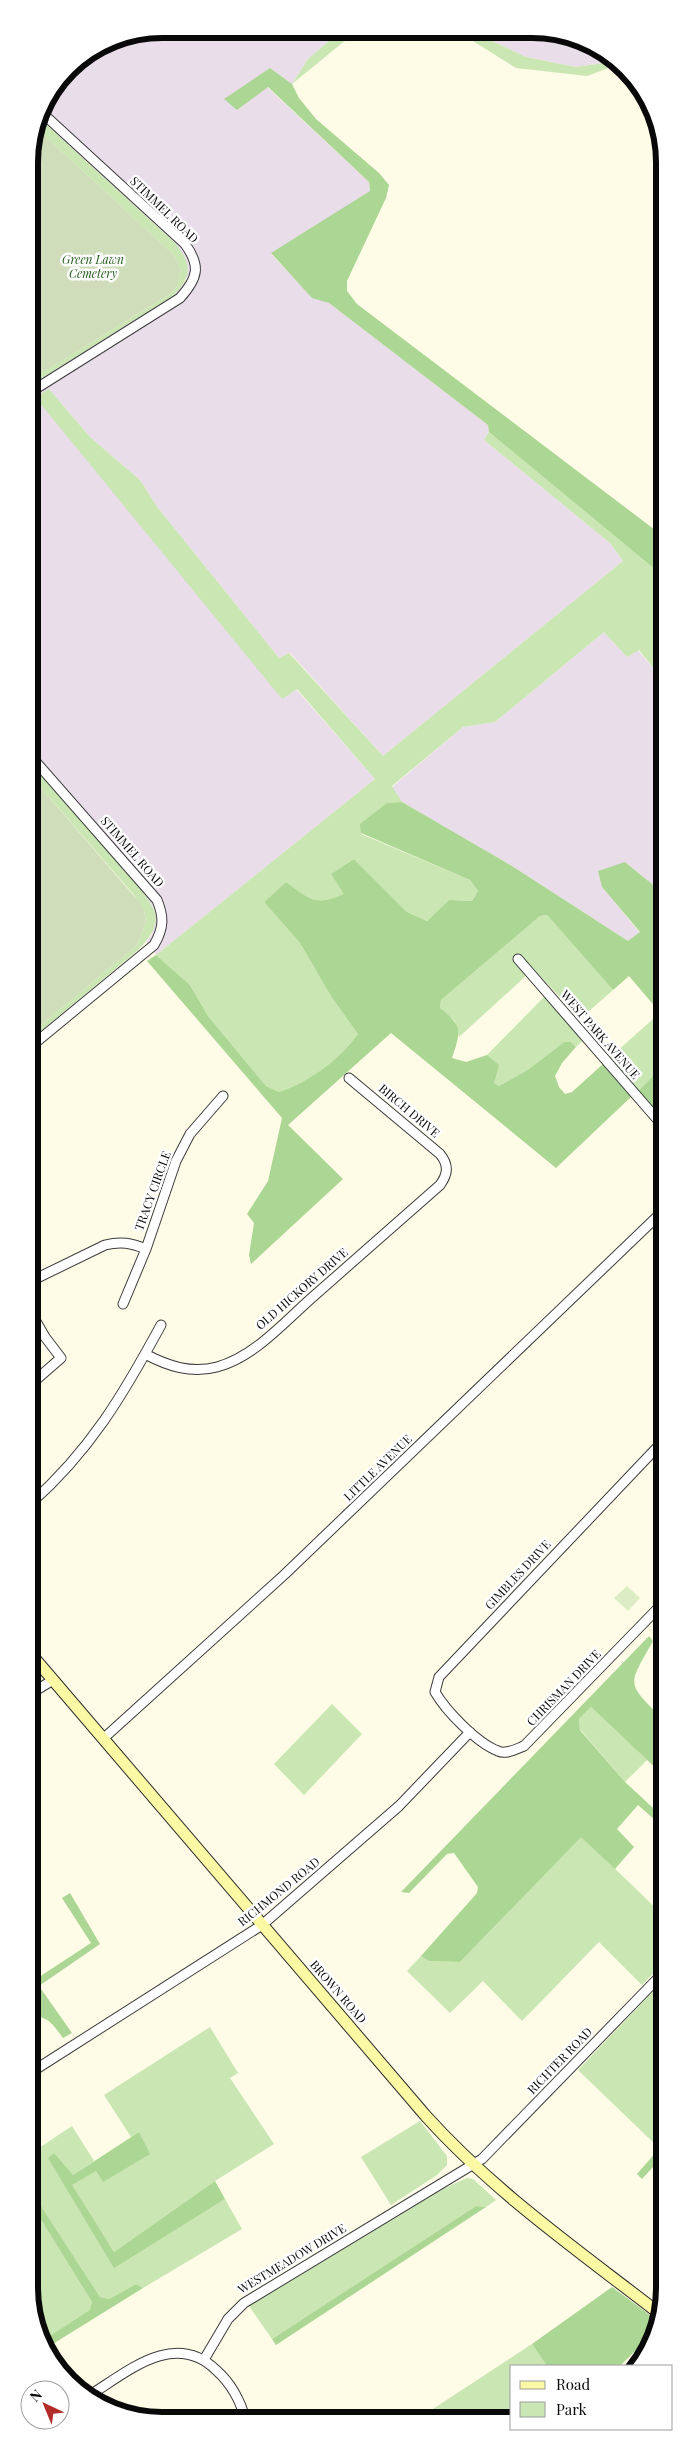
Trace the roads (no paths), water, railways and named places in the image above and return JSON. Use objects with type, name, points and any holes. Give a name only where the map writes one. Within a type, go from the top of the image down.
[{"type":"main road","name":"BROWN ROAD","points":[[38,1662],[425,2115],[472,2165],[525,2210],[653,2309]]},
{"type":"street","name":"STIMMEL ROAD","points":[[38,387],[180,298],[191,286],[196,272],[194,256],[185,244],[46,117]]},
{"type":"street","name":"STIMMEL ROAD","points":[[38,764],[157,900],[163,914],[162,931],[154,945],[38,1041]]},
{"type":"street","name":"WEST PARK AVENUE","points":[[518,959],[656,1116]]},
{"type":"street","name":"BIRCH DRIVE","points":[[349,1078],[440,1154],[447,1168]]},
{"type":"street","name":"TRACY CIRCLE","points":[[123,1304],[146,1249],[176,1161],[190,1134],[224,1096]]},
{"type":"street","name":"OLD HICKORY DRIVE","points":[[145,1354],[172,1366],[195,1370],[216,1367],[236,1360],[278,1327],[440,1185],[446,1178],[447,1168]]},
{"type":"street","name":"LITTLE AVENUE","points":[[104,1738],[284,1575],[656,1218]]},
{"type":"street","name":"TRACY CIRCLE","points":[[38,1278],[105,1245],[118,1242],[131,1243],[146,1249]]},
{"type":"street","points":[[38,1325],[61,1358],[38,1378]]},
{"type":"street","points":[[38,1497],[56,1480],[84,1448],[112,1412],[161,1325]]},
{"type":"street","name":"GIMBLES DRIVE","points":[[470,1732],[444,1708],[435,1692],[439,1677],[655,1449]]},
{"type":"street","name":"CHRISMAN DRIVE","points":[[470,1732],[498,1752],[507,1753],[524,1746],[655,1611]]},
{"type":"street","points":[[38,1689],[53,1680]]},
{"type":"street","name":"RICHMOND ROAD","points":[[38,2068],[262,1925],[399,1806],[470,1732]]},
{"type":"street","name":"RICHTER ROAD","points":[[472,2165],[482,2159],[655,1981]]},
{"type":"street","name":"WESTMEADOW DRIVE","points":[[205,2358],[228,2319],[244,2303],[472,2165]]},
{"type":"street","points":[[94,2393],[150,2359],[170,2352],[187,2352],[205,2358],[224,2377],[238,2400],[242,2412]]},
{"type":"park label","name":"Green Lawn Cemetery","points":[[93,267]]}]
